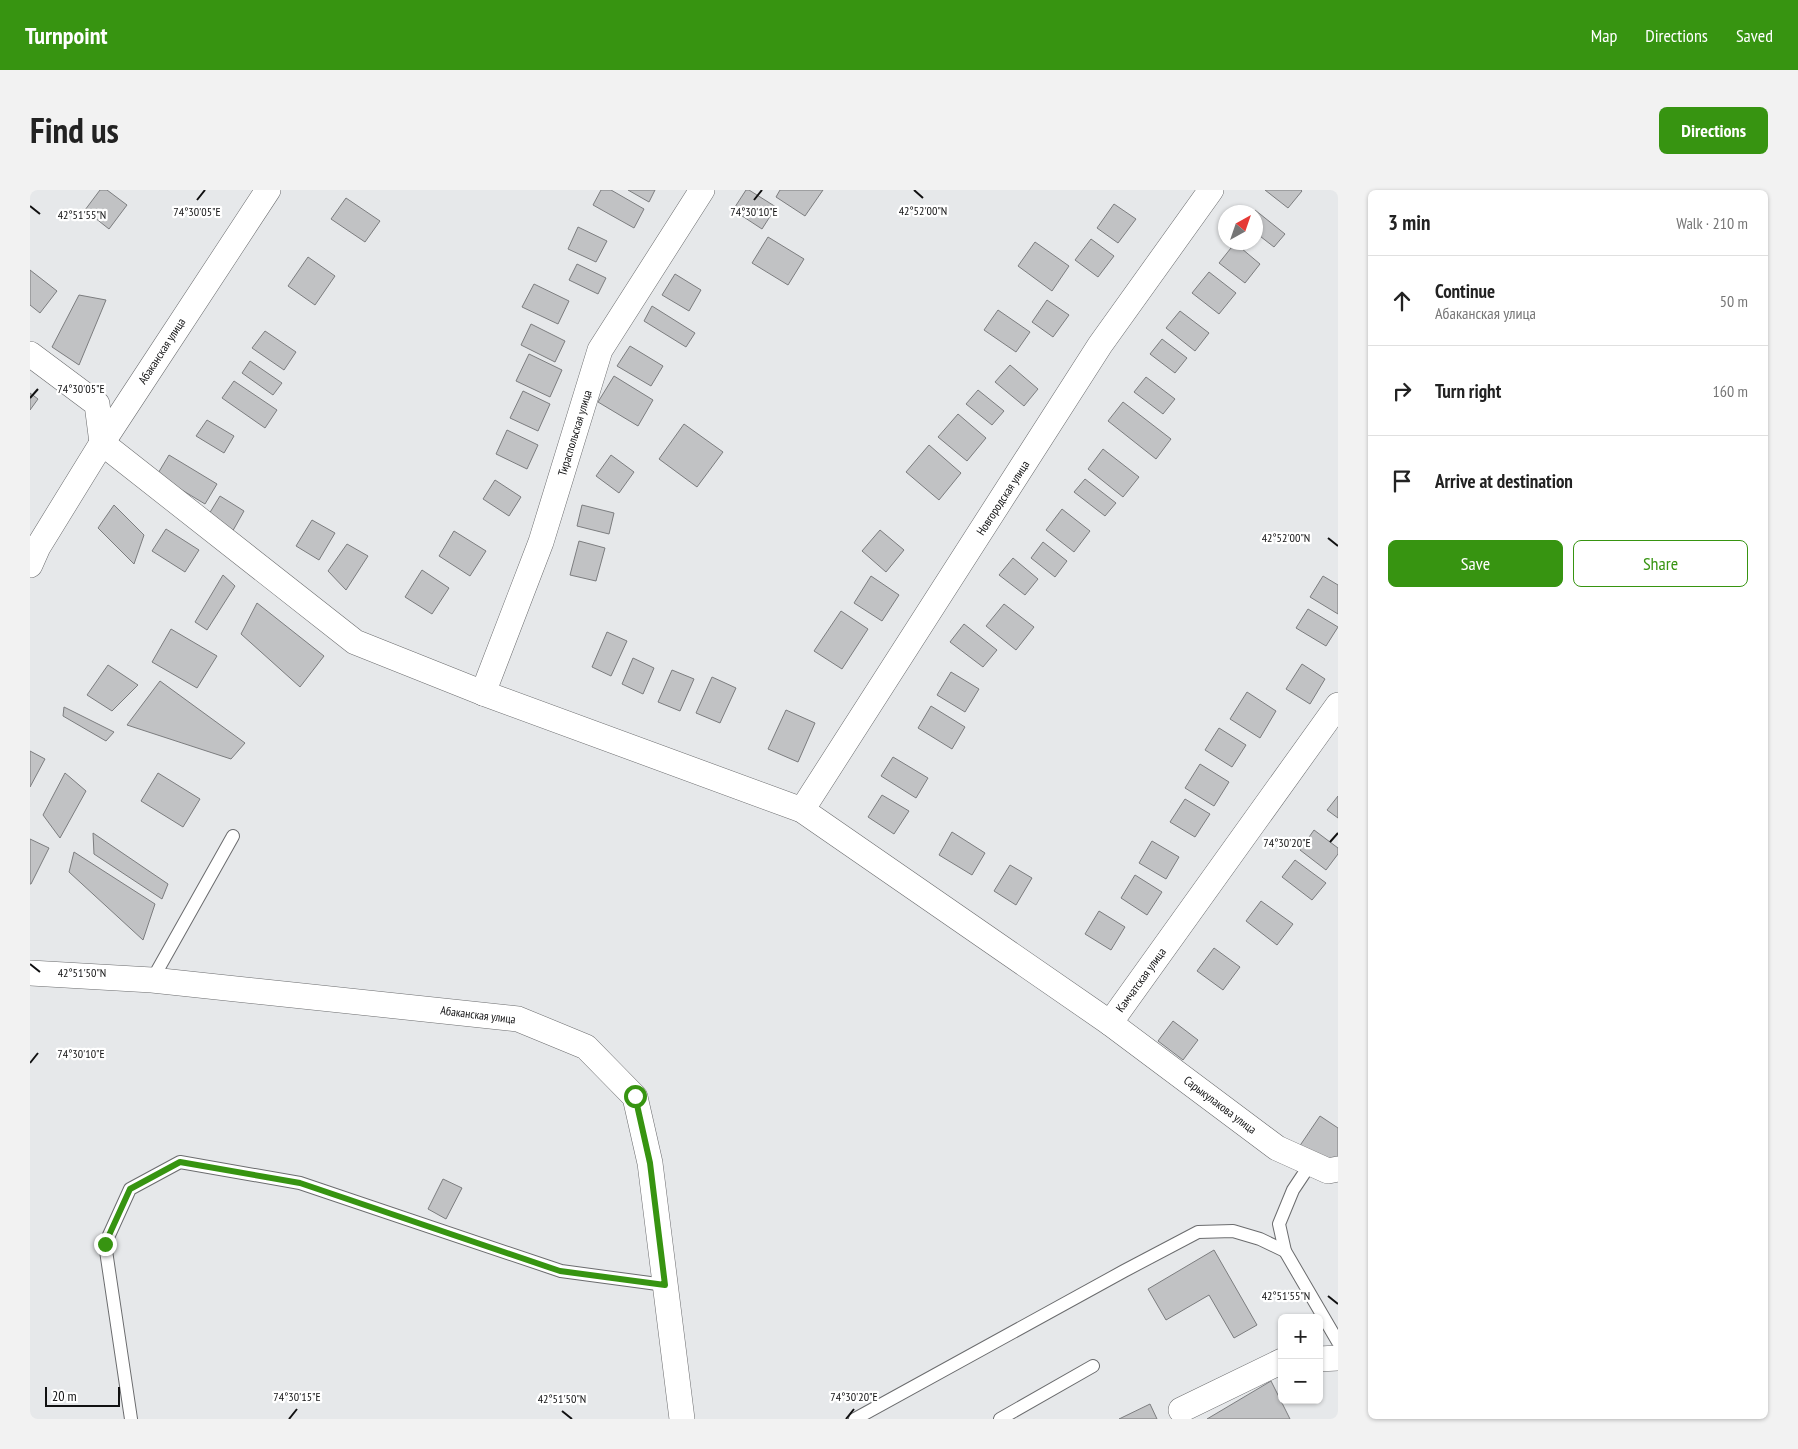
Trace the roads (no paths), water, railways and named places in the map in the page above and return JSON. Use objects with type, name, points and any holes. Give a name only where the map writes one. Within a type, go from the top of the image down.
[{"type":"street","name":"Абаканская улица","points":[[30,565],[38,547],[102,443],[268,190]]},
{"type":"street","name":"Тираспольская улица","points":[[483,693],[541,542],[600,350],[702,190]]},
{"type":"street","name":"Новгородская улица","points":[[802,810],[1100,345],[1211,190]]},
{"type":"street","points":[[30,354],[97,404],[102,443]]},
{"type":"street","name":"Камчатская улица","points":[[102,443],[355,642],[483,693],[802,810],[1110,1023],[1338,705]]},
{"type":"street","name":"Абаканская улица","points":[[30,973],[152,980],[518,1019],[586,1047],[635,1096],[650,1163],[682,1419]]},
{"type":"street","name":"Сарыкулакова улица","points":[[1110,1023],[1277,1148],[1328,1171],[1338,1168]]},
{"type":"street","points":[[1323,1358],[1338,1358]]},
{"type":"street","points":[[1181,1410],[1278,1362]]},
{"type":"lane","points":[[152,980],[233,836]]},
{"type":"lane","points":[[131,1419],[105,1244],[130,1189],[180,1162],[300,1183],[560,1271],[665,1285]]},
{"type":"lane","points":[[1311,1163],[1293,1190],[1279,1224],[1285,1251],[1338,1342]]},
{"type":"lane","points":[[855,1419],[1198,1232],[1233,1231],[1260,1239],[1285,1251]]},
{"type":"lane","points":[[1000,1419],[1093,1366]]}]
